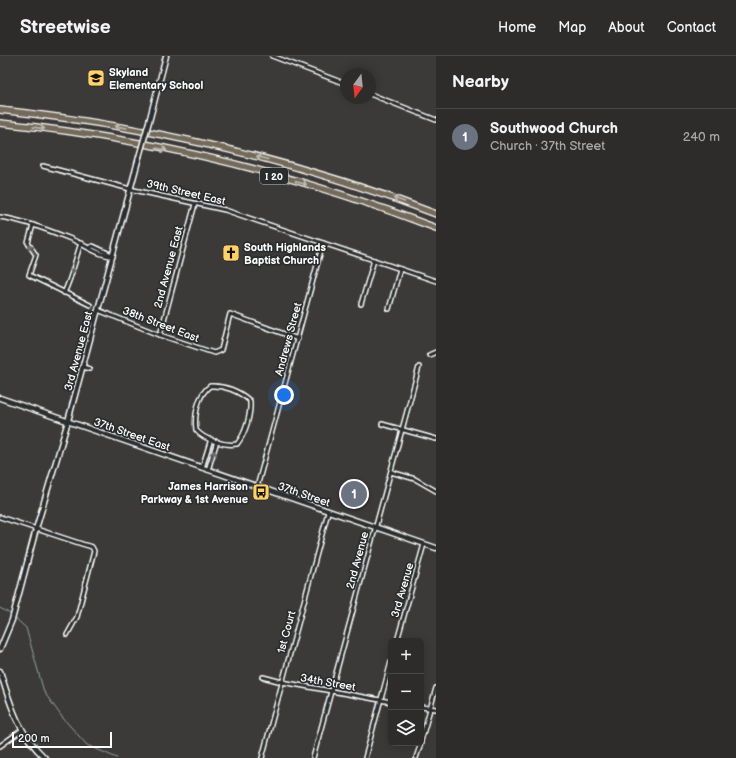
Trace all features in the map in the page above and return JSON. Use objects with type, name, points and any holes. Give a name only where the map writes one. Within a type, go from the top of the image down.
[{"type":"highway","name":"I 20","points":[[0,110],[123,127],[219,147],[341,180],[436,214]]},
{"type":"highway","name":"I 20","points":[[0,123],[135,143],[234,165],[320,188],[436,228]]},
{"type":"street","name":"3rd Avenue East","points":[[0,650],[12,620],[36,529],[68,421],[166,56]]},
{"type":"street","points":[[272,56],[340,82]]},
{"type":"street","points":[[376,96],[436,120]]},
{"type":"street","name":"39th Street East","points":[[44,166],[131,189],[225,210],[436,281]]},
{"type":"street","name":"2nd Avenue East","points":[[160,335],[195,204]]},
{"type":"street","points":[[0,217],[33,225],[81,243],[102,254],[113,256]]},
{"type":"street","points":[[33,225],[28,243],[36,255],[29,275],[90,305]]},
{"type":"street","name":"Andrews Street","points":[[257,487],[323,242]]},
{"type":"street","points":[[64,293],[72,274],[81,243]]},
{"type":"street","points":[[361,304],[374,260]]},
{"type":"street","points":[[389,309],[400,269]]},
{"type":"street","name":"38th Street East","points":[[98,310],[160,335],[210,352],[218,353],[222,346],[230,314],[298,339]]},
{"type":"street","points":[[429,355],[436,352]]},
{"type":"street","points":[[83,367],[90,369]]},
{"type":"street","name":"2nd Avenue","points":[[313,758],[419,367]]},
{"type":"street","points":[[210,386],[218,386],[244,396],[250,401],[250,409],[242,437],[237,444],[229,445],[217,441],[199,433],[195,423],[203,392],[210,386]]},
{"type":"street","name":"37th Street East","points":[[0,398],[257,487]]},
{"type":"street","points":[[382,424],[436,439]]},
{"type":"street","points":[[202,468],[211,439]]},
{"type":"street","points":[[208,470],[217,441]]},
{"type":"street","points":[[390,472],[415,479],[436,490]]},
{"type":"street","name":"37th Street","points":[[257,487],[436,548]]},
{"type":"street","name":"1st Court","points":[[262,758],[328,512]]},
{"type":"street","points":[[0,517],[82,544],[92,548],[94,551],[77,617],[67,636]]},
{"type":"street","name":"3rd Avenue","points":[[398,638],[424,544]]},
{"type":"street","points":[[0,671],[9,703],[22,730],[32,745],[44,758]]},
{"type":"street","points":[[365,758],[388,672]]},
{"type":"street","name":"34th Street","points":[[263,677],[331,692],[388,701]]},
{"type":"street","points":[[424,731],[436,688]]},
{"type":"street","points":[[424,707],[436,709]]},
{"type":"street","points":[[0,746],[22,730]]},
{"type":"street","points":[[416,758],[420,746]]},
{"type":"waterway","points":[[0,608],[12,615]]},
{"type":"waterway","points":[[14,617],[26,628],[44,692],[62,717],[87,745],[117,758]]},
{"type":"place","name":"Skyland Elementary School","points":[[96,78]]},
{"type":"place","name":"South Highlands Baptist Church","points":[[231,253]]},
{"type":"place","name":"James Harrison Parkway & 1st Avenue","points":[[261,492]]},
{"type":"place","name":"Southwood Church","points":[[354,494]]}]
